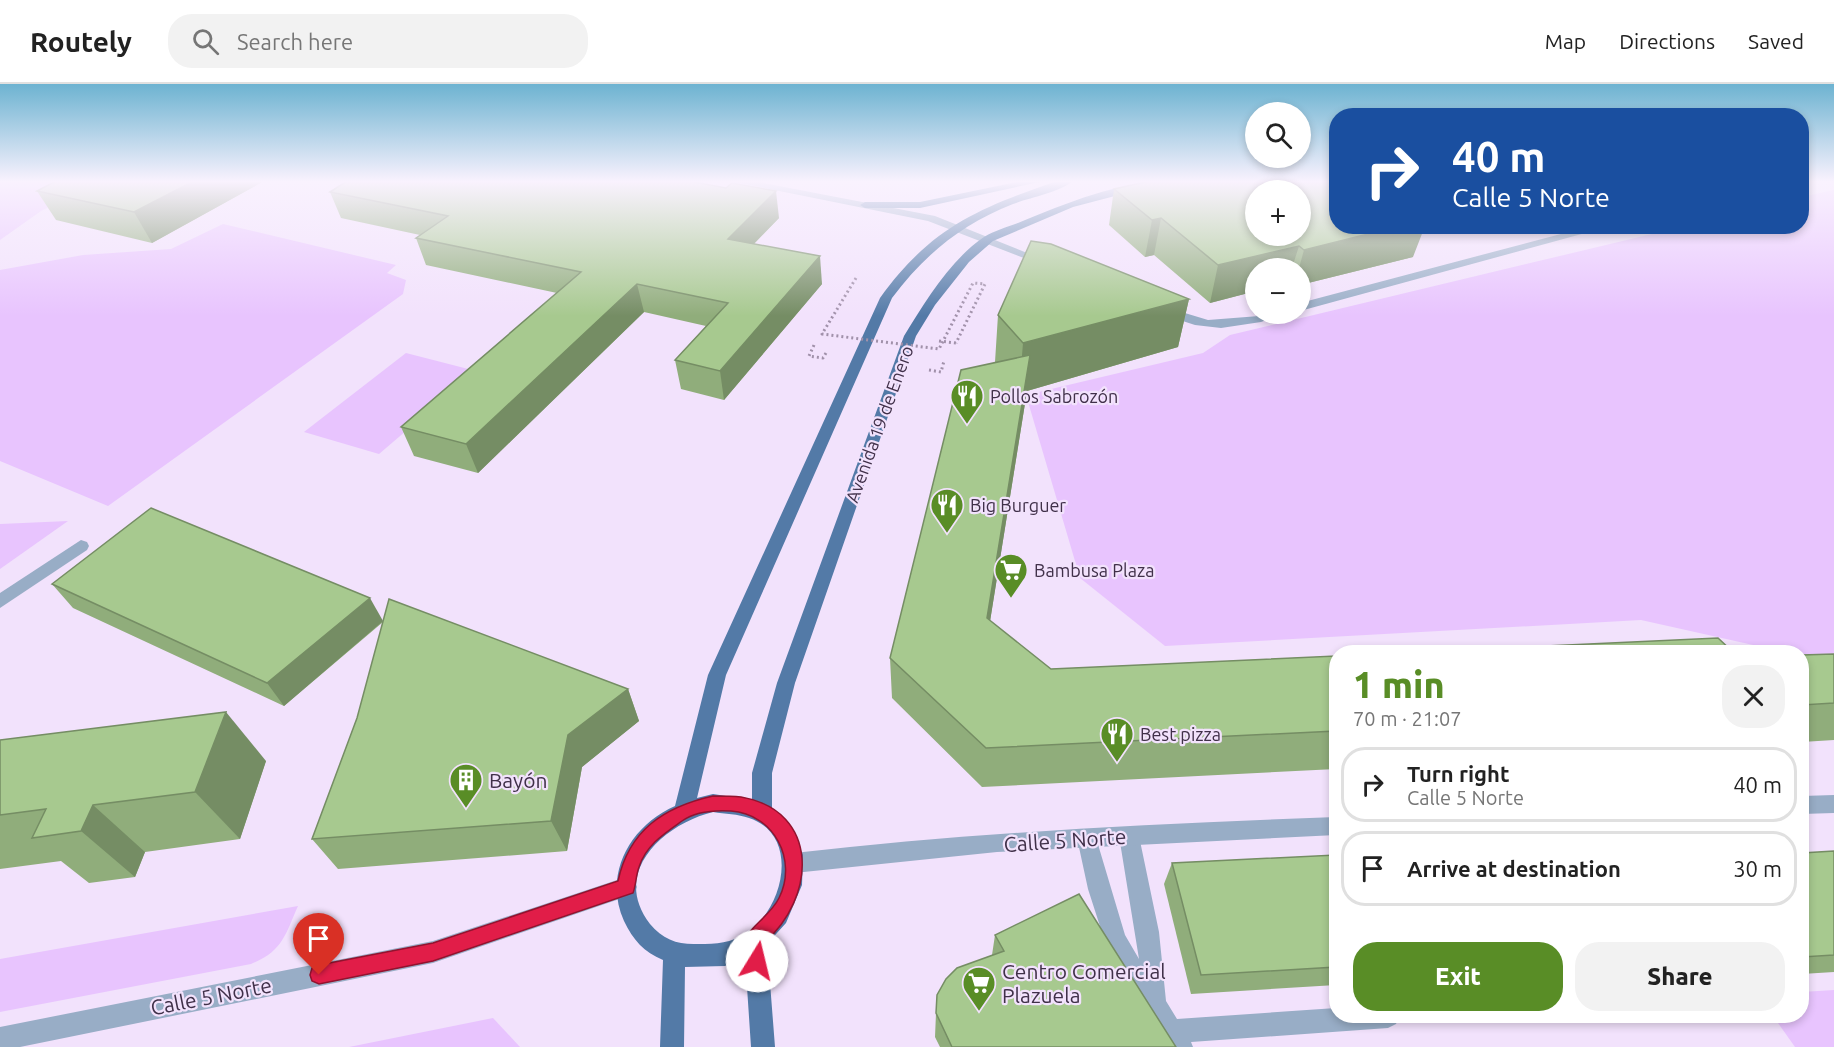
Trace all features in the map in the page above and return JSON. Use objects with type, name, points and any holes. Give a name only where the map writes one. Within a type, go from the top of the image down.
[{"type":"main road","name":"Avenida 19 de Enero","points":[[762,813],[762,773],[786,683],[910,336],[930,304],[965,260],[989,239],[1020,226]]},
{"type":"main road","points":[[684,810],[717,675],[886,298],[926,251],[956,227]]},
{"type":"main road","points":[[713,803],[742,805],[762,813],[774,821],[789,840],[795,863],[794,883],[786,904],[773,924],[755,939],[721,955],[697,958],[674,954],[654,944],[638,928],[628,909],[626,887],[631,863],[644,841],[662,824],[684,810],[713,803]]},
{"type":"main road","points":[[755,939],[763,1047]]},
{"type":"main road","points":[[672,1047],[674,954]]},
{"type":"street","points":[[953,226],[1064,270]]},
{"type":"street","points":[[1311,304],[1576,234]]},
{"type":"street","points":[[1150,305],[1192,323],[1220,325],[1245,322]]},
{"type":"street","points":[[0,602],[81,546]]},
{"type":"street","points":[[1809,805],[1834,804]]},
{"type":"street","name":"Calle 5 Norte","points":[[795,863],[842,857],[1088,838],[1329,826]]},
{"type":"street","points":[[1129,836],[1148,932],[1156,1007]]},
{"type":"street","points":[[1088,838],[1099,889],[1115,940],[1176,1039],[1329,1022]]},
{"type":"street","name":"Calle 5 Norte","points":[[0,1039],[433,952],[626,887]]},
{"type":"path","points":[[856,278],[822,334],[837,338],[939,349],[973,283],[985,285],[956,343]]},
{"type":"path","points":[[832,344],[837,338]]},
{"type":"path","points":[[814,345],[809,356],[823,358],[828,351]]},
{"type":"shaded area","points":[[0,226],[20,226],[0,240]]},
{"type":"shaded area","points":[[219,226],[231,226],[396,265],[387,273],[406,280],[403,294],[108,506],[0,461],[0,270],[83,255],[171,249]]},
{"type":"shaded area","points":[[1809,226],[1834,226],[1834,664],[1809,658],[1809,645],[1754,645],[1641,620],[1165,646],[1080,578],[1026,395],[1203,353],[1230,335],[1276,324],[1311,324],[1311,316],[1652,234],[1809,234]]},
{"type":"shaded area","points":[[406,353],[476,371],[379,454],[304,432]]},
{"type":"shaded area","points":[[68,521],[0,569],[0,524]]},
{"type":"shaded area","points":[[298,906],[277,948],[251,964],[0,1012],[0,959]]},
{"type":"shaded area","points":[[1834,990],[1834,1047],[1795,1047],[1778,1023],[1809,1023],[1809,992]]},
{"type":"shaded area","points":[[493,1018],[520,1047],[349,1047]]},
{"type":"building","points":[[434,226],[741,226],[728,239],[820,256],[720,371],[675,360],[728,303],[637,284],[466,444],[401,427],[581,272],[416,238]]},
{"type":"building","points":[[1171,226],[1245,226],[1245,246],[1299,246],[1218,265]]},
{"type":"building","points":[[1311,226],[1329,226],[1329,234],[1368,234],[1304,250],[1299,246],[1311,246]]},
{"type":"building","points":[[1031,241],[1051,244],[1189,299],[1023,343],[998,315]]},
{"type":"building","points":[[1030,355],[987,618],[1051,669],[1329,656],[1329,731],[986,748],[890,658],[961,370]]},
{"type":"building","points":[[151,508],[370,598],[267,683],[52,584]]},
{"type":"building","points":[[389,599],[628,689],[568,735],[551,821],[312,839],[357,718]]},
{"type":"building","points":[[1718,638],[1726,645],[1565,645]]},
{"type":"building","points":[[1834,654],[1834,703],[1809,705],[1809,655]]},
{"type":"building","points":[[226,712],[195,792],[93,805],[81,831],[32,838],[46,809],[0,815],[0,740]]},
{"type":"building","points":[[1834,851],[1834,955],[1809,957],[1809,853]]},
{"type":"building","points":[[1329,855],[1329,967],[1201,975],[1172,863]]},
{"type":"building","points":[[1079,894],[1176,1047],[952,1047],[936,1013],[937,995],[946,979],[957,968],[1004,951],[995,935]]},
{"type":"place","name":"Pollos Sabrozón","points":[[967,425]]},
{"type":"place","name":"Big Burguer","points":[[947,534]]},
{"type":"place","name":"Bambusa Plaza","points":[[1011,599]]},
{"type":"place","name":"Best pizza","points":[[1117,763]]},
{"type":"place","name":"Bayón","points":[[466,809]]},
{"type":"place","name":"Centro Comercial Plazuela","points":[[979,1012]]},
{"type":"route","points":[[319,975],[433,952],[626,887],[631,863],[644,841],[653,832],[684,810],[713,803],[742,805],[762,813],[774,821],[789,840],[795,863],[794,883],[786,904],[773,924],[755,939],[757,961]]}]
